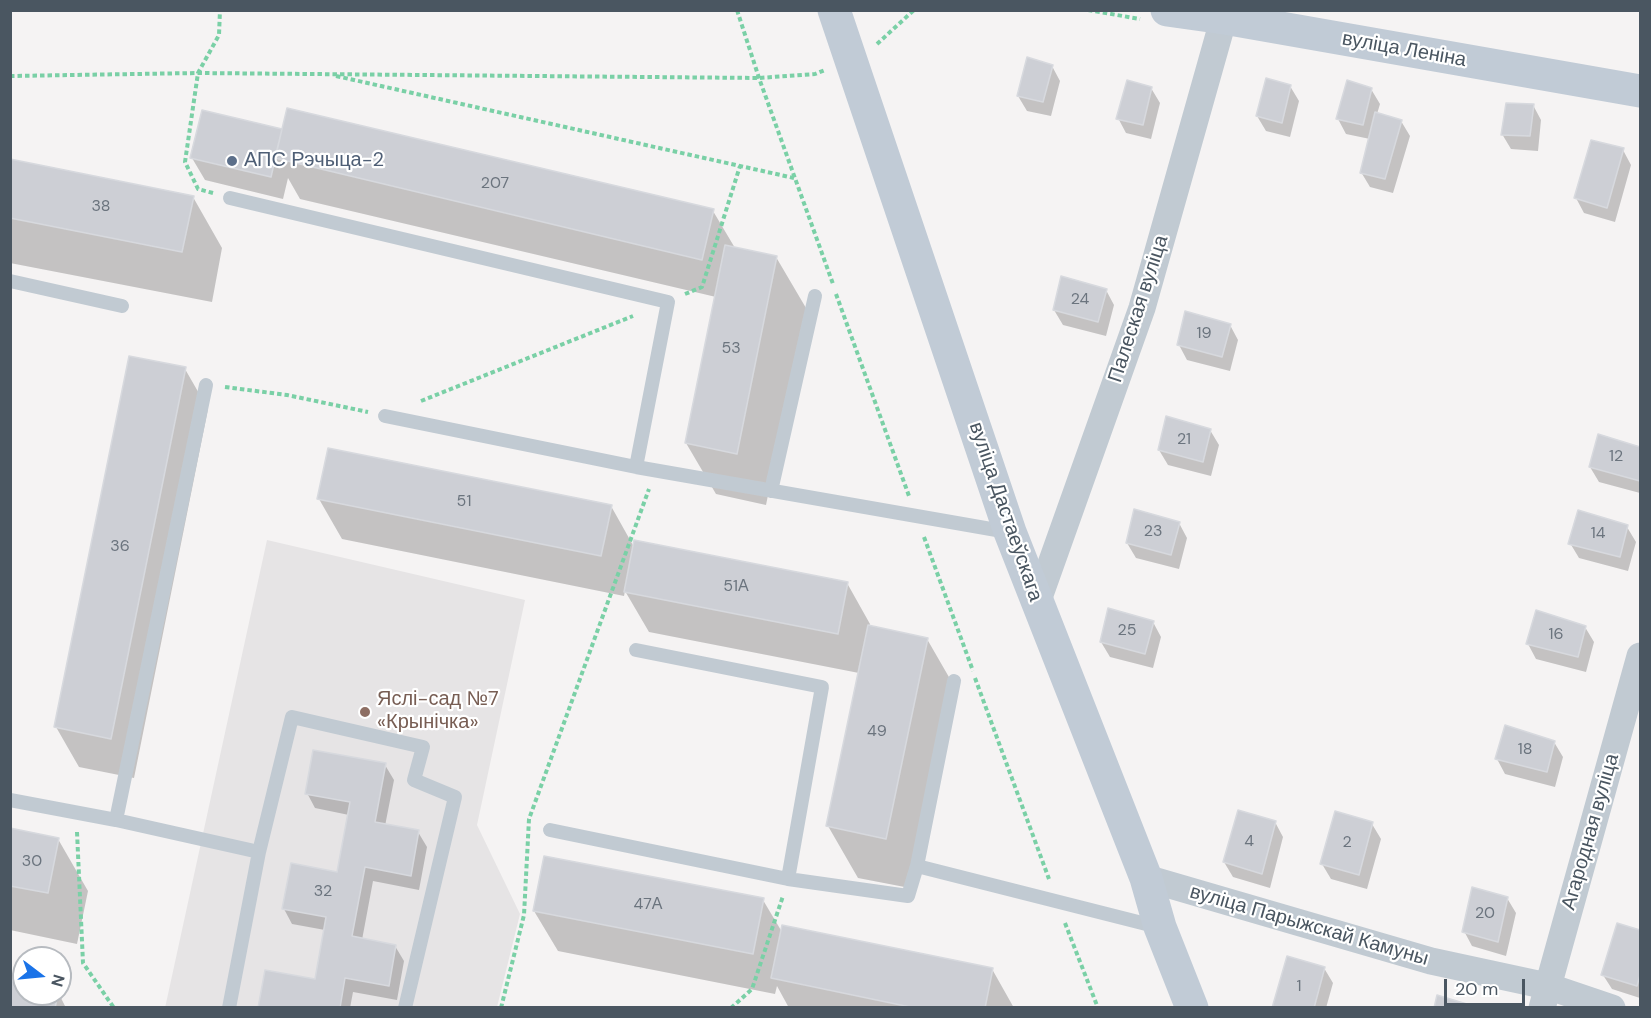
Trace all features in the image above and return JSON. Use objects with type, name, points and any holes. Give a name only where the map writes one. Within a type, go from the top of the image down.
[{"type":"street","name":"вуліца Дастаеўскага","points":[[834,10],[1010,532],[1146,878],[1160,927],[1192,1008]]},
{"type":"street","name":"вуліца Леніна","points":[[1167,10],[1225,14],[1641,91]]},
{"type":"street","name":"Палеская вуліца","points":[[1037,603],[1142,308],[1225,14]]},
{"type":"street","name":"Агародная вуліца","points":[[1545,997],[1641,656]]},
{"type":"street","name":"вуліца Парыжскай Камуны","points":[[1146,878],[1431,961],[1545,997],[1612,1008]]},
{"type":"lane","points":[[230,198],[668,302],[636,467]]},
{"type":"lane","points":[[10,281],[122,306]]},
{"type":"lane","points":[[771,491],[815,296]]},
{"type":"lane","points":[[116,820],[206,385]]},
{"type":"lane","points":[[385,416],[636,467],[1010,532]]},
{"type":"lane","points":[[636,650],[822,687],[788,879]]},
{"type":"lane","points":[[550,830],[788,879],[908,896],[917,866],[954,681]]},
{"type":"lane","points":[[229,1008],[260,852],[292,717],[423,747],[414,780],[455,797],[405,1008]]},
{"type":"lane","points":[[10,800],[116,820],[260,852]]},
{"type":"lane","points":[[917,866],[1160,927]]},
{"type":"path","points":[[220,10],[219,35],[198,73],[186,162],[198,189],[230,198]]},
{"type":"path","points":[[10,76],[198,73],[759,78]]},
{"type":"path","points":[[326,74],[795,178]]},
{"type":"path","points":[[206,385],[287,395],[385,416],[668,302],[702,287],[740,166]]},
{"type":"path","points":[[501,1008],[524,915],[529,819],[656,470]]},
{"type":"path","points":[[76,813],[83,963],[114,1008]]},
{"type":"path","points":[[731,1008],[752,989],[788,879]]},
{"type":"shaded area","name":"Яслі-сад №7 «Крынічка»","points":[[267,540],[525,600],[477,825],[520,914],[497,1007],[165,1008]]},
{"type":"building","points":[[1027,57],[1053,65],[1043,102],[1017,96]]},
{"type":"building","points":[[1266,78],[1291,85],[1282,123],[1256,116]]},
{"type":"building","points":[[1127,80],[1152,87],[1143,125],[1116,119]]},
{"type":"building","points":[[1347,80],[1372,88],[1363,125],[1336,119]]},
{"type":"building","points":[[1506,103],[1534,104],[1530,136],[1501,135]]},
{"type":"building","points":[[287,108],[714,209],[702,260],[275,158]]},
{"type":"building","points":[[202,110],[282,129],[271,177],[190,158]]},
{"type":"building","points":[[1375,112],[1402,120],[1385,179],[1360,173]]},
{"type":"building","points":[[1591,140],[1624,148],[1607,208],[1574,198]]},
{"type":"building","points":[[10,159],[194,196],[182,252],[10,218]]},
{"type":"building","points":[[725,245],[777,256],[737,454],[685,443]]},
{"type":"building","points":[[1061,276],[1107,289],[1098,322],[1053,310]]},
{"type":"building","points":[[1185,311],[1231,324],[1222,357],[1177,345]]},
{"type":"building","points":[[129,356],[186,367],[111,739],[54,727]]},
{"type":"building","points":[[1166,416],[1211,429],[1203,462],[1158,450]]},
{"type":"building","points":[[1598,434],[1640,447],[1640,481],[1589,467]]},
{"type":"building","points":[[328,448],[612,505],[601,556],[317,499]]},
{"type":"building","points":[[1134,509],[1180,522],[1171,555],[1126,543]]},
{"type":"building","points":[[1578,510],[1628,525],[1620,557],[1568,544]]},
{"type":"building","points":[[634,540],[848,582],[838,634],[624,592]]},
{"type":"building","points":[[1108,608],[1154,621],[1145,654],[1100,642]]},
{"type":"building","points":[[1536,610],[1586,626],[1578,657],[1526,644]]},
{"type":"building","points":[[868,625],[928,638],[886,839],[826,826]]},
{"type":"building","points":[[1505,725],[1555,741],[1547,772],[1495,759]]},
{"type":"building","points":[[313,750],[386,763],[375,822],[419,830],[411,876],[365,867],[352,936],[396,945],[389,986],[345,978],[340,1008],[258,1008],[265,970],[315,979],[326,917],[282,909],[291,863],[337,872],[350,802],[305,794]]},
{"type":"building","points":[[1238,810],[1276,821],[1262,874],[1223,862]]},
{"type":"building","points":[[1335,811],[1373,822],[1359,875],[1320,864]]},
{"type":"building","points":[[10,828],[59,838],[48,893],[10,886]]},
{"type":"building","points":[[544,856],[764,898],[753,954],[533,911]]},
{"type":"building","points":[[1472,887],[1508,897],[1498,942],[1462,932]]},
{"type":"building","points":[[1617,923],[1640,930],[1640,975],[1637,986],[1601,975]]},
{"type":"building","points":[[782,925],[993,968],[985,1008],[915,1008],[771,978]]},
{"type":"building","points":[[1287,956],[1325,967],[1314,1008],[1272,1008]]},
{"type":"building","points":[[10,981],[12,981],[12,1006],[55,1006],[55,1008],[10,1008]]},
{"type":"building","points":[[1437,995],[1480,1008],[1434,1008]]},
{"type":"place","name":"АПС Рэчыца-2","points":[[232,161]]},
{"type":"place","name":"Яслі-сад №7 «Крынічка»","points":[[365,712]]}]
